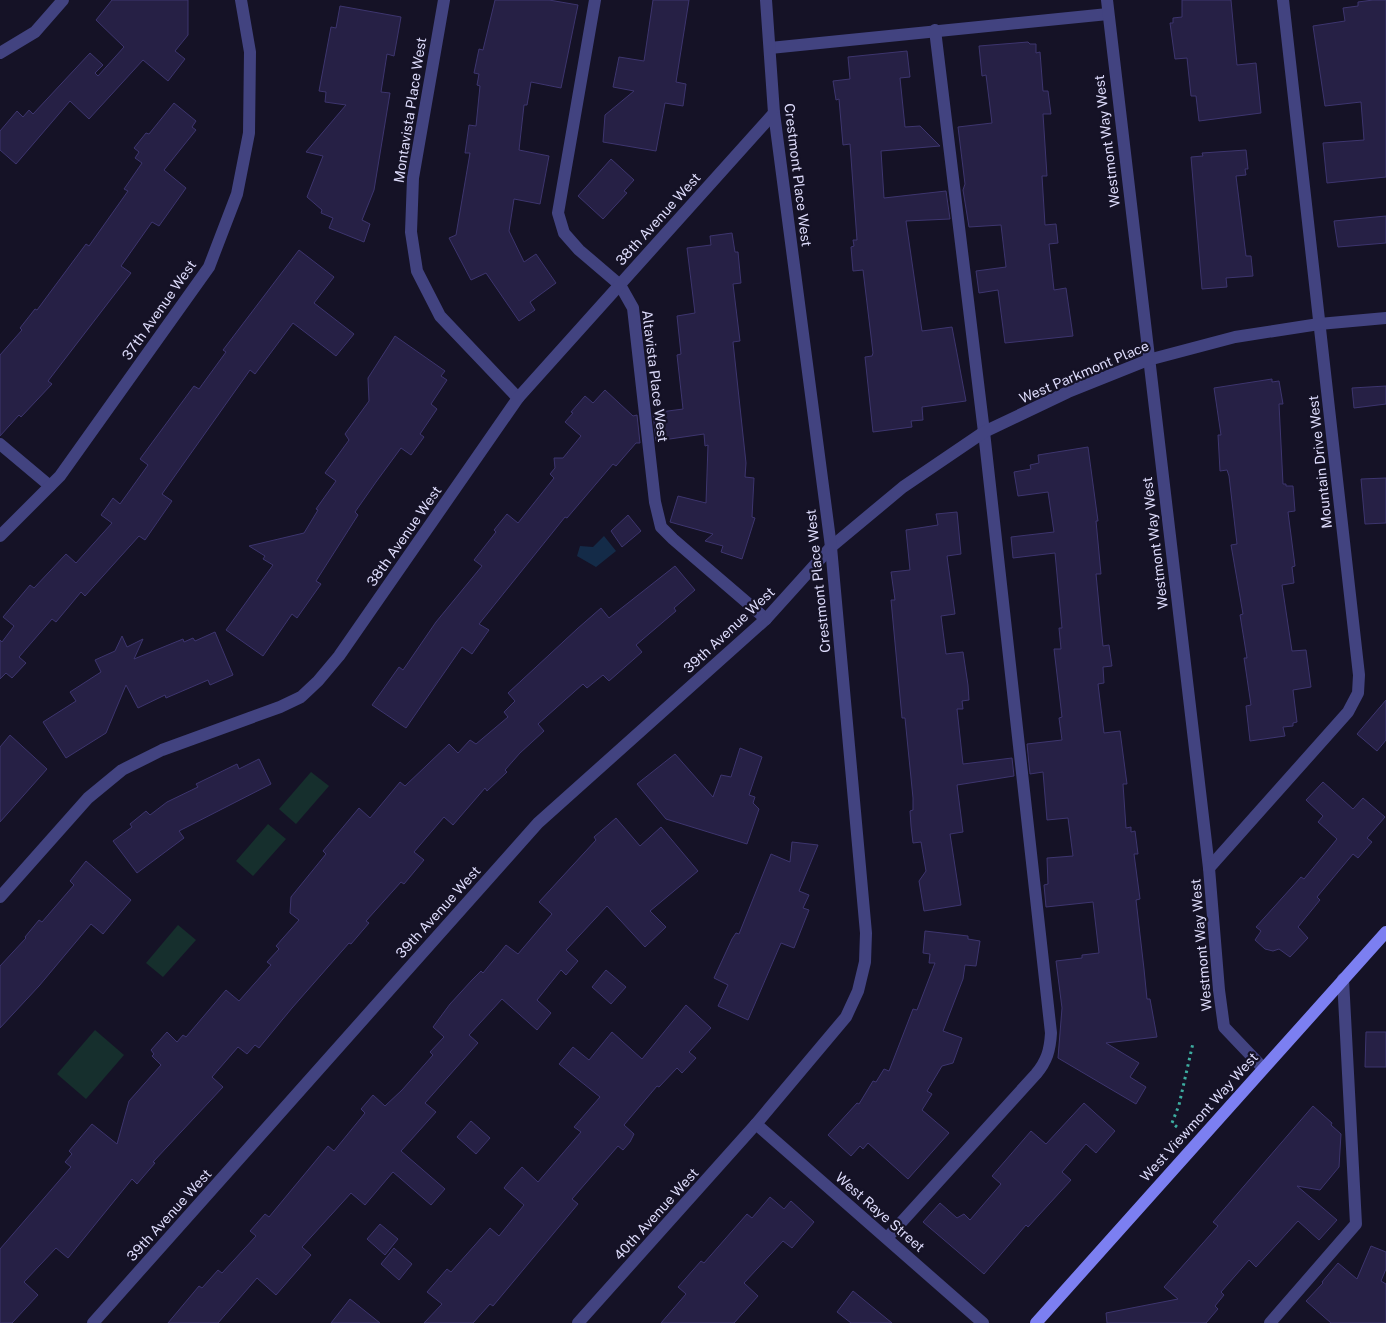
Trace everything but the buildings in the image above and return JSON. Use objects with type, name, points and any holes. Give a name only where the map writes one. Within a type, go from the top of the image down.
[{"type":"street","points":[[0,53],[35,32],[63,0]]},
{"type":"street","name":"37th Avenue West","points":[[0,536],[60,476],[209,267],[237,194],[249,133],[250,52],[241,0]]},
{"type":"street","name":"Montavista Place West","points":[[444,0],[413,178],[411,232],[417,271],[440,316],[518,398]]},
{"type":"street","name":"Altavista Place West","points":[[595,0],[558,212],[564,233],[579,250],[620,285],[633,308],[655,502],[661,527],[766,619]]},
{"type":"street","name":"Crestmont Place West","points":[[756,1124],[846,1017],[858,992],[865,962],[866,933],[831,546],[774,113],[766,0]]},
{"type":"street","name":"Westmont Way West","points":[[1107,0],[1209,868],[1224,1028],[1263,1068]]},
{"type":"street","name":"Mountain Drive West","points":[[1209,868],[1348,712],[1358,693],[1358,665],[1282,0]]},
{"type":"street","points":[[770,48],[1108,14]]},
{"type":"street","points":[[887,1238],[1045,1063],[1050,1048],[1051,1033],[984,432],[935,30]]},
{"type":"street","name":"38th Avenue West","points":[[0,897],[88,798],[122,770],[162,750],[280,707],[300,697],[318,682],[339,656],[518,398],[774,113]]},
{"type":"street","name":"West Parkmont Place","points":[[831,546],[903,487],[984,432],[1068,392],[1148,360],[1235,336],[1319,324],[1386,318]]},
{"type":"street","points":[[0,444],[50,486]]},
{"type":"street","name":"39th Avenue West","points":[[93,1323],[538,823],[766,619],[831,546]]},
{"type":"street","name":"West Viewmont Way West","points":[[1036,1323],[1386,932]]},
{"type":"street","points":[[1270,1323],[1356,1224],[1343,979]]},
{"type":"street","name":"West Raye Street","points":[[756,1124],[983,1323]]},
{"type":"street","name":"40th Avenue West","points":[[578,1323],[756,1124]]},
{"type":"path","points":[[1176,1127],[1172,1123],[1179,1105],[1193,1042]]},
{"type":"green space","points":[[311,772],[329,786],[296,824],[279,809]]},
{"type":"green space","points":[[268,824],[286,839],[253,876],[236,861]]},
{"type":"green space","points":[[178,925],[196,940],[163,977],[146,963]]},
{"type":"green space","points":[[95,1030],[124,1055],[86,1099],[57,1074]]},
{"type":"water","points":[[604,536],[616,551],[596,567],[577,556],[580,546],[593,547]]}]
